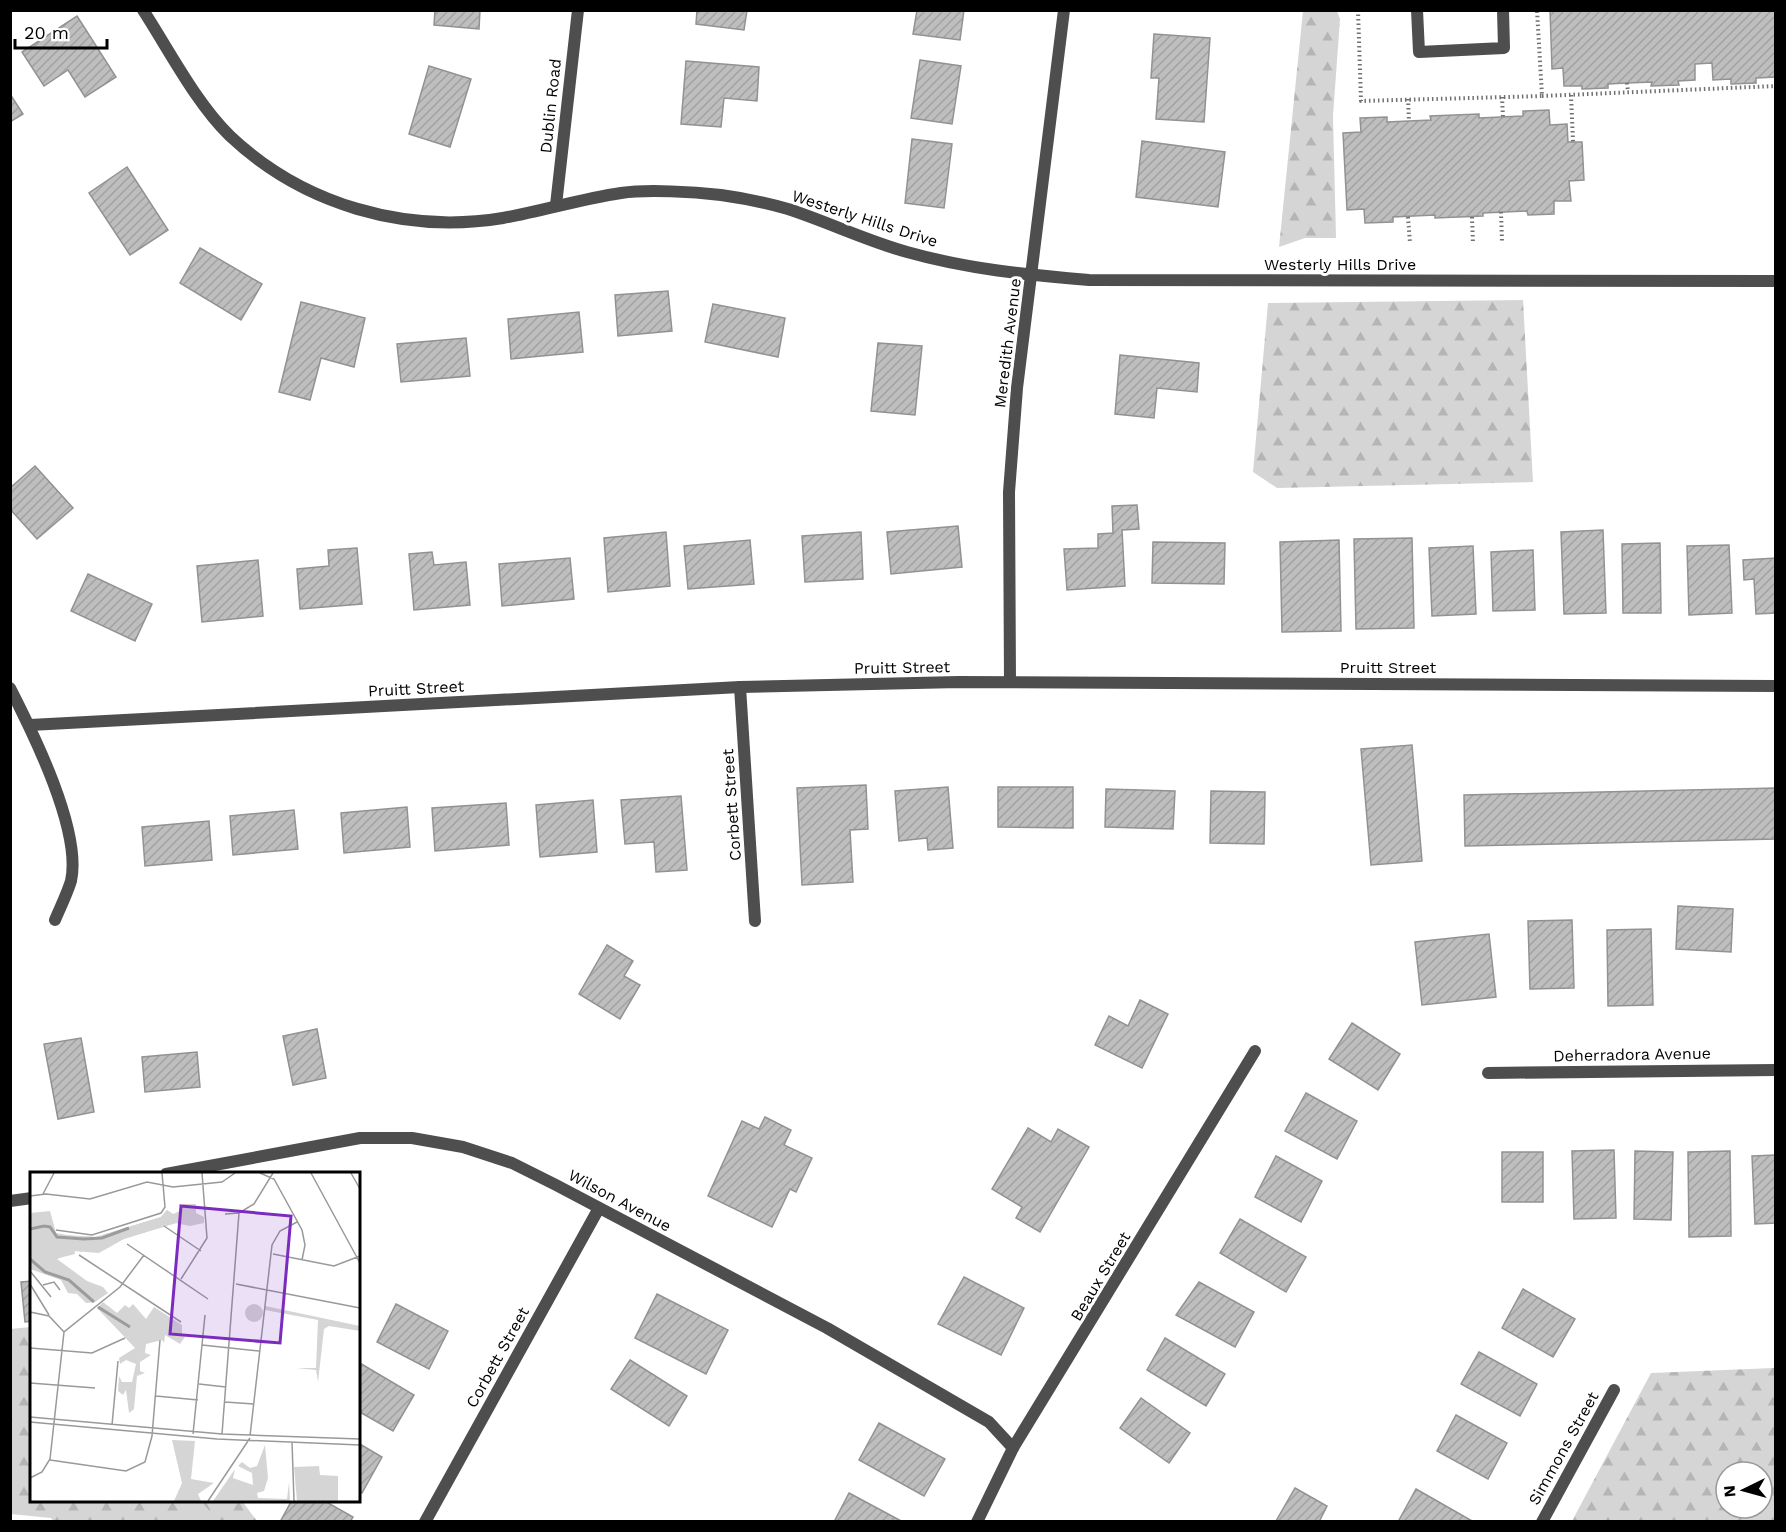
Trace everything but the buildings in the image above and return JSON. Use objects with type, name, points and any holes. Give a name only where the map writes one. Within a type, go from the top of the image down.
[{"type":"street","name":"Westerly Hills Drive","points":[[143,10],[203,103],[229,135],[262,162],[303,187],[375,215],[426,223],[451,223],[503,218],[556,205],[625,193],[689,192],[722,195],[786,208],[905,252],[973,268],[1031,276],[1089,280],[1776,281]]},
{"type":"street","name":"Dublin Road","points":[[556,205],[578,10]]},
{"type":"street","name":"Meredith Avenue","points":[[1010,682],[1009,492],[1017,388],[1064,10]]},
{"type":"street","points":[[1417,10],[1419,52],[1504,48],[1503,10]]},
{"type":"street","name":"Pruitt Street","points":[[30,725],[740,687],[1010,682],[1776,686]]},
{"type":"street","name":"Corbett Street","points":[[740,687],[755,921]]},
{"type":"street","points":[[10,688],[30,725],[51,775],[70,837],[72,867],[70,882],[55,920]]},
{"type":"street","name":"Beaux Street","points":[[977,1521],[1013,1448],[1255,1051]]},
{"type":"street","name":"Deherradora Avenue","points":[[1488,1073],[1776,1070]]},
{"type":"street","name":"Wilson Avenue","points":[[172,1172],[360,1138],[412,1138],[463,1146],[512,1163],[827,1328],[989,1422],[1013,1448]]},
{"type":"street","points":[[10,1201],[30,1198]]},
{"type":"street","name":"Corbett Street","points":[[425,1521],[598,1208]]},
{"type":"street","name":"Simmons Street","points":[[1542,1521],[1614,1390]]},
{"type":"path","points":[[1358,10],[1361,101],[1776,86]]},
{"type":"path","points":[[1538,10],[1542,96]]},
{"type":"path","points":[[1627,83],[1628,92]]},
{"type":"path","points":[[1571,95],[1573,142]]},
{"type":"path","points":[[1502,97],[1503,117]]},
{"type":"path","points":[[1408,99],[1409,121]]},
{"type":"path","points":[[1501,212],[1502,242]]},
{"type":"path","points":[[1408,217],[1410,243]]},
{"type":"path","points":[[1472,217],[1473,243]]},
{"type":"green space","points":[[1303,11],[1337,11],[1340,19],[1333,116],[1336,238],[1305,238],[1279,247]]},
{"type":"green space","points":[[1523,300],[1533,482],[1277,488],[1253,472],[1268,303]]},
{"type":"green space","points":[[1775,1290],[1775,1521],[1572,1521],[1651,1373],[1774,1368]]},
{"type":"green space","points":[[30,1327],[30,1502],[243,1502],[257,1521],[54,1522],[51,1518],[11,1514],[10,1329]]},
{"type":"green space","points":[[192,1502],[202,1502],[218,1521],[182,1521]]}]
